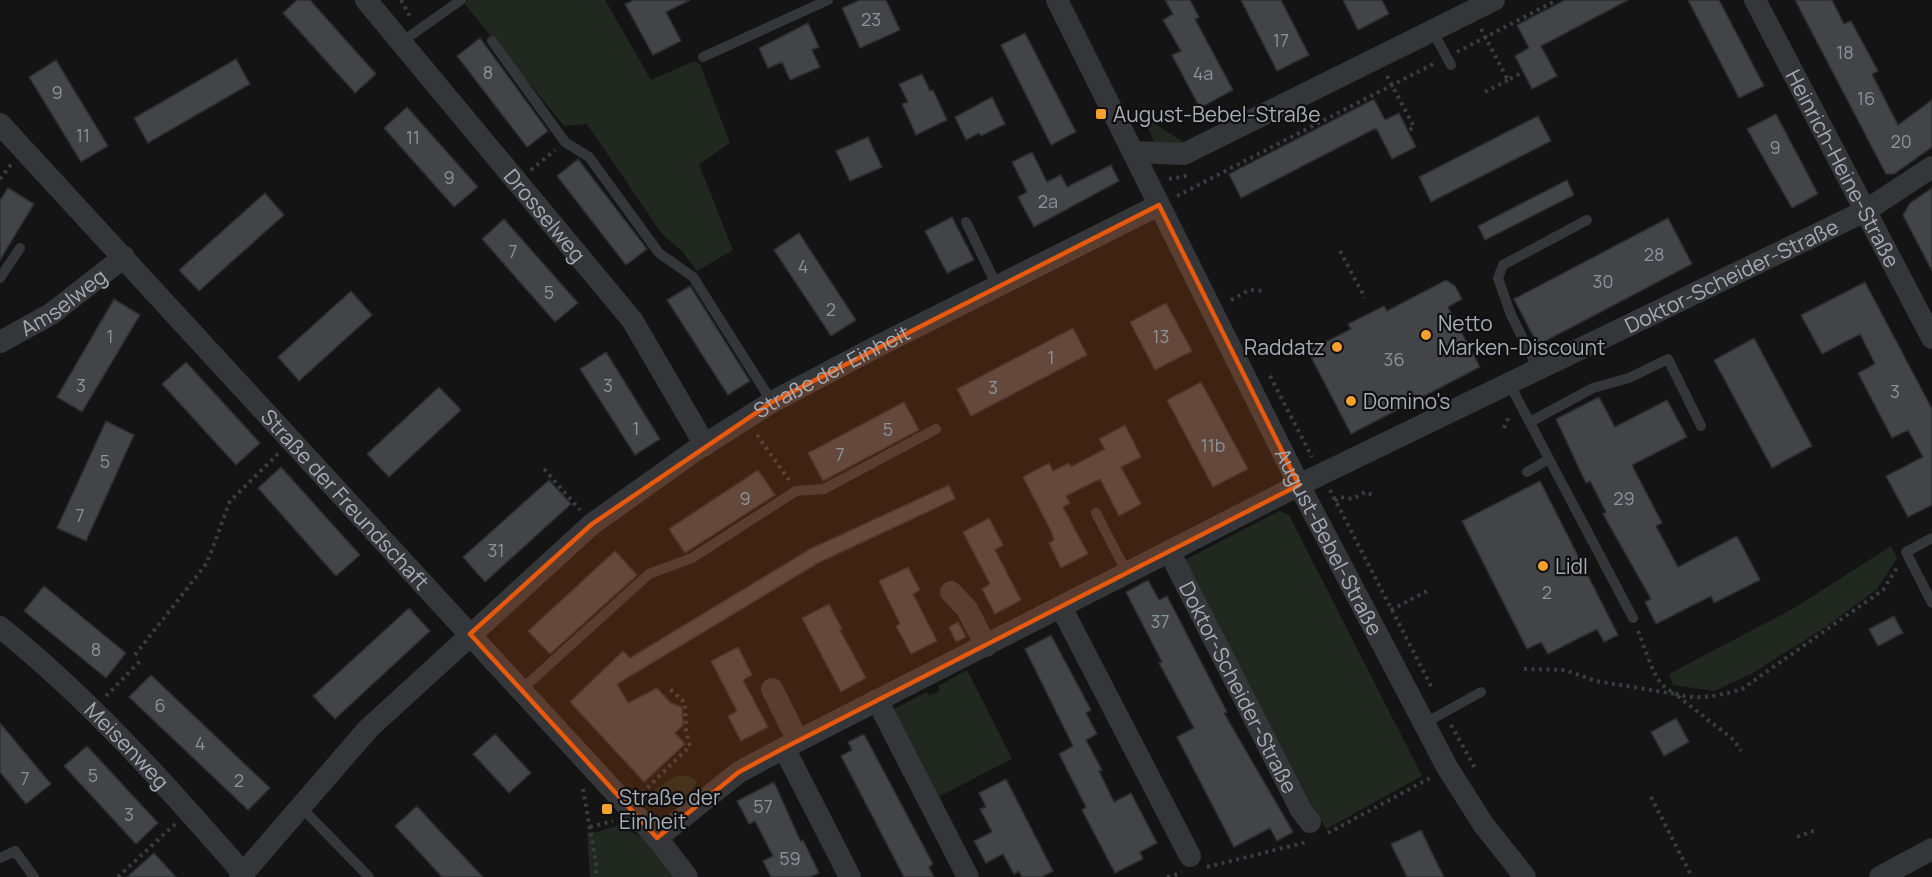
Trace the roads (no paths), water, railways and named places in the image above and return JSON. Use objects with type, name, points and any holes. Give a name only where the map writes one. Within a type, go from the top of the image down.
[{"type":"street","name":"Drosselweg","points":[[366,0],[632,320],[705,445]]},
{"type":"street","name":"August-Bebel-Straße","points":[[1057,0],[1144,153],[1168,201],[1299,486],[1435,718],[1448,767],[1474,809],[1525,877]]},
{"type":"street","points":[[1144,153],[1184,154],[1494,0]]},
{"type":"street","name":"Heinrich-Heine-Straße","points":[[1755,0],[1932,338]]},
{"type":"street","name":"Straße der Freundschaft","points":[[0,124],[628,806],[657,838],[687,877]]},
{"type":"street","name":"Doktor-Scheider-Straße","points":[[657,838],[739,772],[791,744],[1321,475],[1864,211],[1932,167]]},
{"type":"street","name":"Straße der Einheit","points":[[241,875],[368,729],[592,524],[705,445],[772,402],[893,338],[1168,201]]},
{"type":"street","name":"Amselweg","points":[[0,342],[51,314],[124,257]]},
{"type":"street","name":"Doktor-Scheider-Straße","points":[[1170,551],[1301,810],[1310,822]]},
{"type":"street","points":[[951,592],[967,609],[986,646]]},
{"type":"street","points":[[1062,607],[1190,856]]},
{"type":"street","name":"Meisenweg","points":[[0,627],[44,662],[94,708],[189,812],[241,875]]},
{"type":"street","points":[[772,689],[791,744],[850,877]]},
{"type":"street","points":[[877,700],[968,877]]},
{"type":"street","points":[[1880,877],[1932,849]]},
{"type":"lane","points":[[400,43],[461,0]]},
{"type":"lane","points":[[703,57],[828,0]]},
{"type":"lane","points":[[1432,30],[1449,61]]},
{"type":"lane","points":[[492,41],[566,142],[589,157],[659,253],[693,277],[772,402]]},
{"type":"lane","points":[[1538,369],[1511,315],[1498,278],[1503,265],[1587,220]]},
{"type":"lane","points":[[966,222],[997,286]]},
{"type":"lane","points":[[0,279],[20,248]]},
{"type":"lane","points":[[1530,422],[1593,388],[1629,378],[1668,359],[1701,426]]},
{"type":"lane","points":[[1509,383],[1633,618]]},
{"type":"lane","points":[[521,690],[649,574],[692,558],[796,491],[824,489],[936,429]]},
{"type":"lane","points":[[1527,472],[1549,459]]},
{"type":"lane","points":[[1096,513],[1127,573]]},
{"type":"lane","points":[[1932,538],[1906,552],[1932,603]]},
{"type":"lane","points":[[1435,718],[1480,692]]},
{"type":"lane","points":[[301,807],[369,877]]},
{"type":"lane","points":[[0,858],[15,851],[34,877]]},
{"type":"place","name":"August-Bebel-Straße","points":[[1101,114]]},
{"type":"place","name":"Netto Marken-Discount","points":[[1426,335]]},
{"type":"place","name":"Raddatz","points":[[1337,347]]},
{"type":"place","name":"Domino's","points":[[1351,401]]},
{"type":"place","name":"Lidl","points":[[1543,566]]},
{"type":"place","name":"Straße der Einheit","points":[[607,809]]}]
